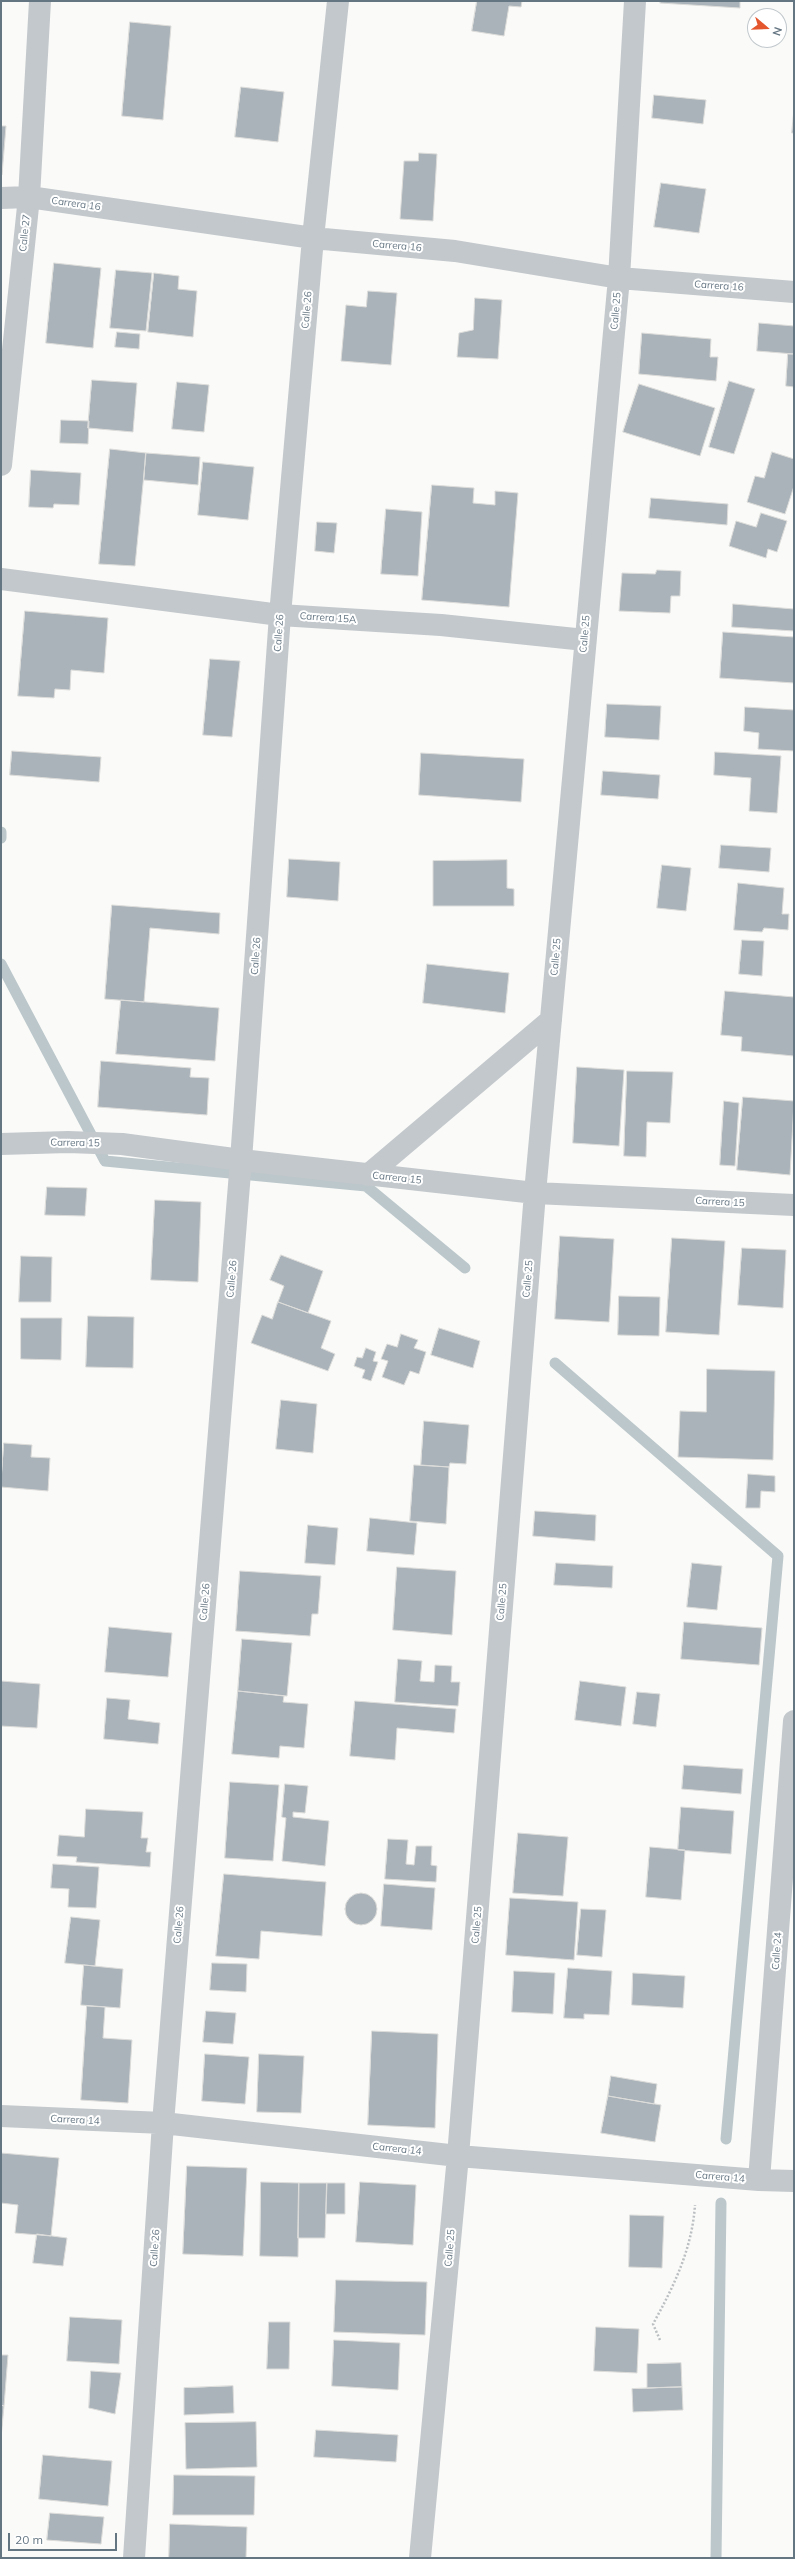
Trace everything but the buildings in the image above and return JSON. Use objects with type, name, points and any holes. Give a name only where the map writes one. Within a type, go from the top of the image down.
[{"type":"street","name":"Calle 27","points":[[1,465],[29,197],[40,1]]},
{"type":"street","name":"Calle 26","points":[[134,2558],[163,2123],[241,1160],[280,615],[313,238],[338,1]]},
{"type":"street","name":"Calle 25","points":[[420,2558],[458,2156],[535,1193],[619,278],[635,1]]},
{"type":"street","name":"Carrera 16","points":[[1,198],[29,197],[313,238],[455,251],[619,278],[794,292]]},
{"type":"street","name":"Carrera 15A","points":[[1,579],[280,615],[441,625],[585,640]]},
{"type":"street","points":[[368,1175],[551,1020]]},
{"type":"street","name":"Carrera 15","points":[[1,1144],[68,1142],[122,1144],[241,1160],[535,1193],[794,1205]]},
{"type":"street","name":"Calle 24","points":[[759,2180],[794,1721]]},
{"type":"street","name":"Carrera 14","points":[[1,2116],[163,2123],[458,2156],[759,2180],[794,2181]]},
{"type":"path","points":[[660,2340],[653,2324],[678,2279],[693,2230],[696,2175]]},
{"type":"waterway","points":[[1,832],[1,838]]},
{"type":"waterway","points":[[1,964],[105,1161],[366,1186],[465,1268]]},
{"type":"waterway","points":[[555,1363],[778,1556],[726,2139]]},
{"type":"waterway","points":[[716,2558],[721,2203]]}]
